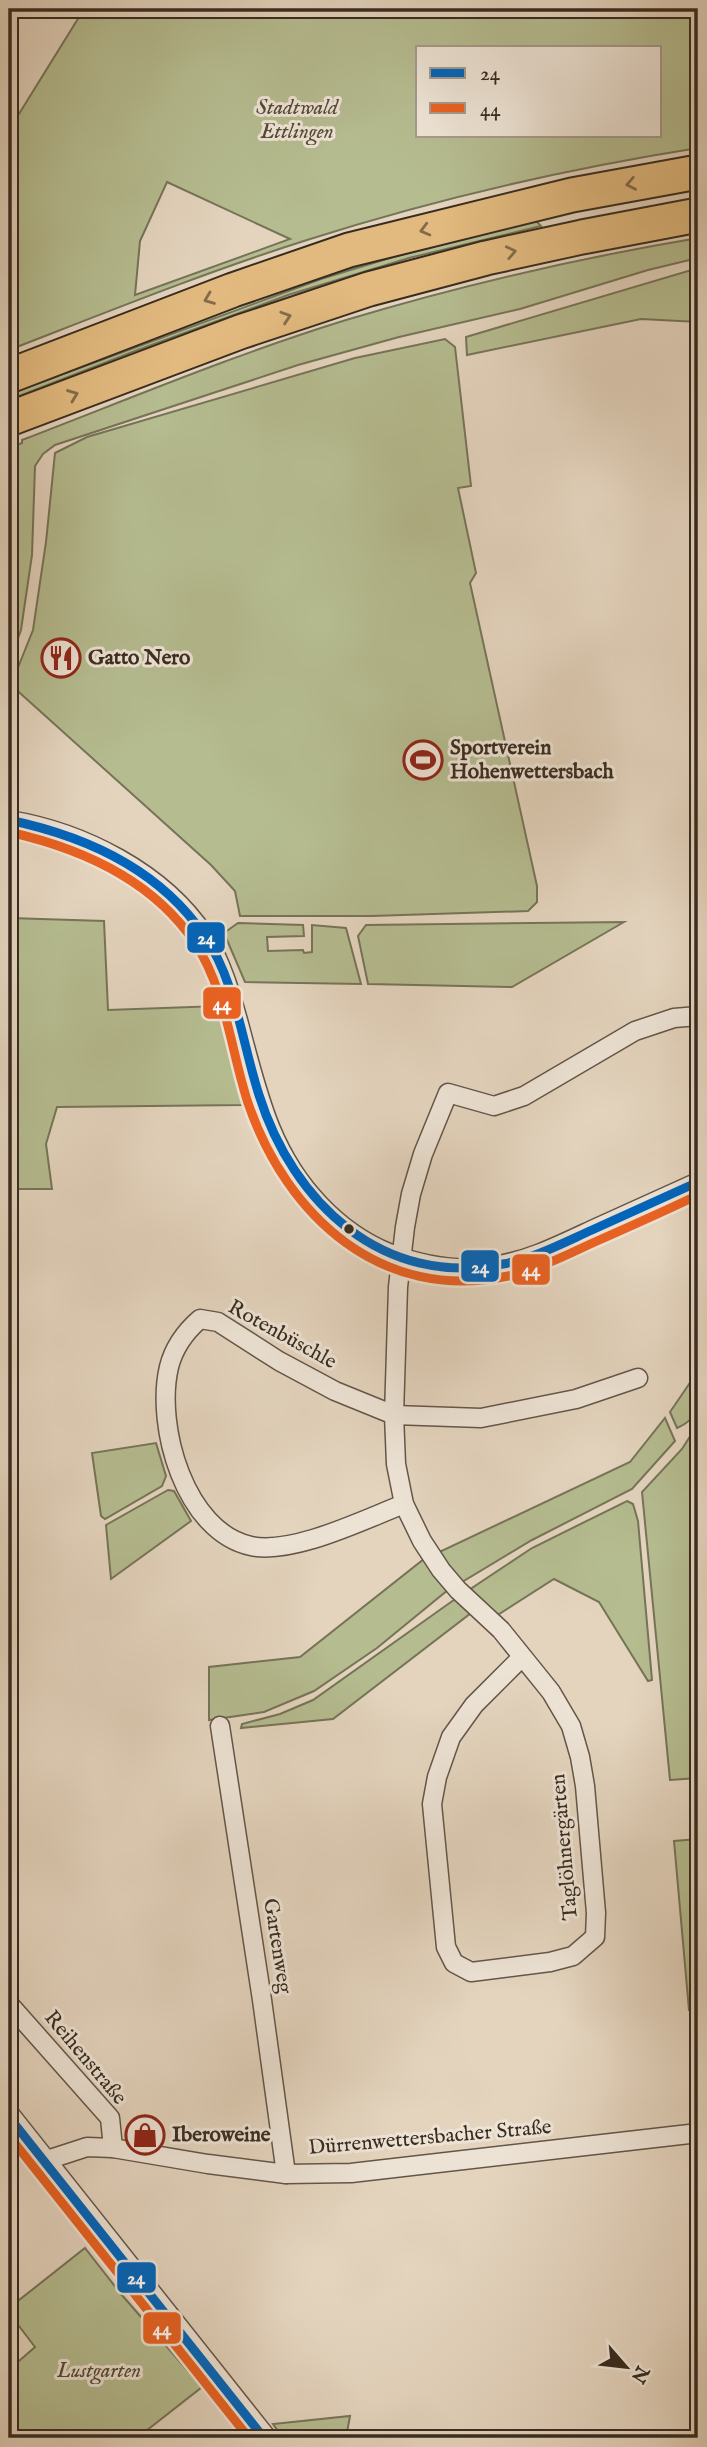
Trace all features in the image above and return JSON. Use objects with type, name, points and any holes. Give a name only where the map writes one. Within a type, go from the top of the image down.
[{"type":"highway","points":[[9,376],[233,290],[349,250],[572,195],[698,172]]},
{"type":"highway","points":[[9,419],[240,332],[369,289],[486,258],[698,215]]},
{"type":"street","points":[[9,820],[57,832],[121,860],[169,894],[187,913],[203,933],[226,977],[276,1145],[290,1170],[311,1196],[350,1232],[373,1247],[428,1264],[466,1268],[490,1267],[517,1261],[558,1245],[698,1182]]},
{"type":"street","name":"Taglöhnergärten","points":[[522,1657],[474,1705],[451,1737],[437,1777],[432,1804],[446,1947],[454,1964],[471,1972],[550,1962],[573,1956],[596,1937],[596,1913],[585,1786],[571,1726],[551,1692],[501,1630],[458,1590],[441,1570],[422,1541],[404,1504],[396,1464],[394,1415],[398,1287],[411,1194],[423,1154],[448,1093],[494,1106],[524,1096],[635,1031],[674,1018],[698,1016]]},
{"type":"street","name":"Rotenbüschle","points":[[404,1504],[339,1530],[289,1545],[264,1548],[248,1546],[232,1538],[207,1519],[181,1479],[169,1444],[166,1394],[169,1368],[186,1331],[200,1319],[218,1322],[279,1361],[335,1391],[394,1415],[481,1418],[576,1399],[638,1378]]},
{"type":"street","name":"Gartenweg","points":[[220,1727],[286,2174]]},
{"type":"street","name":"Reihenstraße","points":[[9,2004],[110,2118],[113,2148]]},
{"type":"street","points":[[9,2117],[264,2438]]},
{"type":"street","name":"Dürrenwettersbacher Straße","points":[[44,2161],[87,2147],[113,2148],[286,2174],[351,2173],[698,2133]]},
{"type":"green space","name":"Stadtwald Ettlingen","points":[[84,9],[698,9],[698,148],[501,186],[355,225],[194,279],[9,350],[9,130]],"holes":[[[167,182],[290,239],[135,295],[140,241]]]},
{"type":"green space","points":[[535,220],[541,226],[409,258],[288,295],[9,400],[9,394],[321,279]]},
{"type":"green space","points":[[698,238],[698,258],[648,270],[520,309],[399,337],[298,365],[55,445],[43,454],[35,466],[32,555],[21,630],[9,663],[9,448],[22,443],[22,440],[183,377],[346,320],[521,273]]},
{"type":"green space","points":[[698,268],[698,322],[641,319],[467,355],[466,337]]},
{"type":"green space","points":[[445,339],[455,347],[471,486],[458,488],[476,573],[470,583],[537,886],[537,902],[528,911],[372,916],[240,916],[235,891],[211,865],[11,685],[33,630],[55,453],[87,437],[355,358]]},
{"type":"green space","points":[[9,918],[104,921],[108,1010],[219,1006],[243,1105],[57,1107],[46,1144],[52,1189],[9,1189]]},
{"type":"green space","points":[[624,922],[512,987],[368,984],[358,936],[366,925]]},
{"type":"green space","points":[[238,923],[303,925],[304,936],[267,937],[268,951],[303,950],[304,953],[312,952],[312,925],[346,928],[361,984],[245,982],[224,933]]},
{"type":"green space","points":[[698,1371],[696,1412],[677,1428],[670,1412]]},
{"type":"green space","points":[[665,1418],[675,1441],[632,1489],[532,1540],[462,1582],[435,1554],[630,1462]]},
{"type":"green space","points":[[698,1424],[698,1778],[670,1780],[642,1492],[682,1449]]},
{"type":"green space","points":[[156,1443],[166,1476],[162,1486],[105,1519],[101,1516],[92,1453]]},
{"type":"green space","points":[[168,1490],[174,1491],[191,1521],[111,1579],[106,1525]]},
{"type":"green space","points":[[627,1501],[633,1504],[638,1521],[652,1680],[648,1681],[599,1602],[554,1579],[493,1618],[466,1592],[532,1548]]},
{"type":"green space","points":[[424,1559],[449,1589],[377,1648],[314,1691],[264,1712],[209,1720],[209,1667],[300,1657]]},
{"type":"green space","points":[[458,1597],[471,1613],[333,1719],[241,1728],[242,1724],[280,1714],[313,1700]]},
{"type":"green space","points":[[698,1839],[698,2010],[689,2010],[674,1841]]},
{"type":"green space","name":"Lustgarten","points":[[85,2248],[202,2387],[137,2438],[9,2438],[9,2361],[14,2356],[19,2361],[35,2347],[9,2313],[9,2308]]},
{"type":"green space","points":[[350,2416],[346,2438],[283,2438],[273,2424]]},
{"type":"transit line","name":"24","points":[[9,820],[65,835],[118,859],[165,891],[186,912],[204,935],[224,972],[259,1095],[274,1134],[295,1170],[320,1202],[349,1229],[382,1250],[419,1263],[459,1268],[503,1264],[549,1250],[698,1182]]},
{"type":"transit line","name":"44","points":[[9,832],[62,847],[113,870],[158,901],[178,921],[195,943],[214,981],[248,1103],[265,1144],[287,1182],[314,1215],[345,1242],[381,1263],[420,1276],[462,1281],[508,1276],[554,1261],[698,1195]]},
{"type":"transit line","name":"24","points":[[9,2117],[264,2438]]},
{"type":"transit line","name":"44","points":[[9,2136],[249,2438]]},
{"type":"place","name":"Gatto Nero","points":[[61,658]]},
{"type":"place","name":"Sportverein Hohenwettersbach","points":[[423,760]]},
{"type":"place","name":"Iberoweine","points":[[145,2135]]}]
